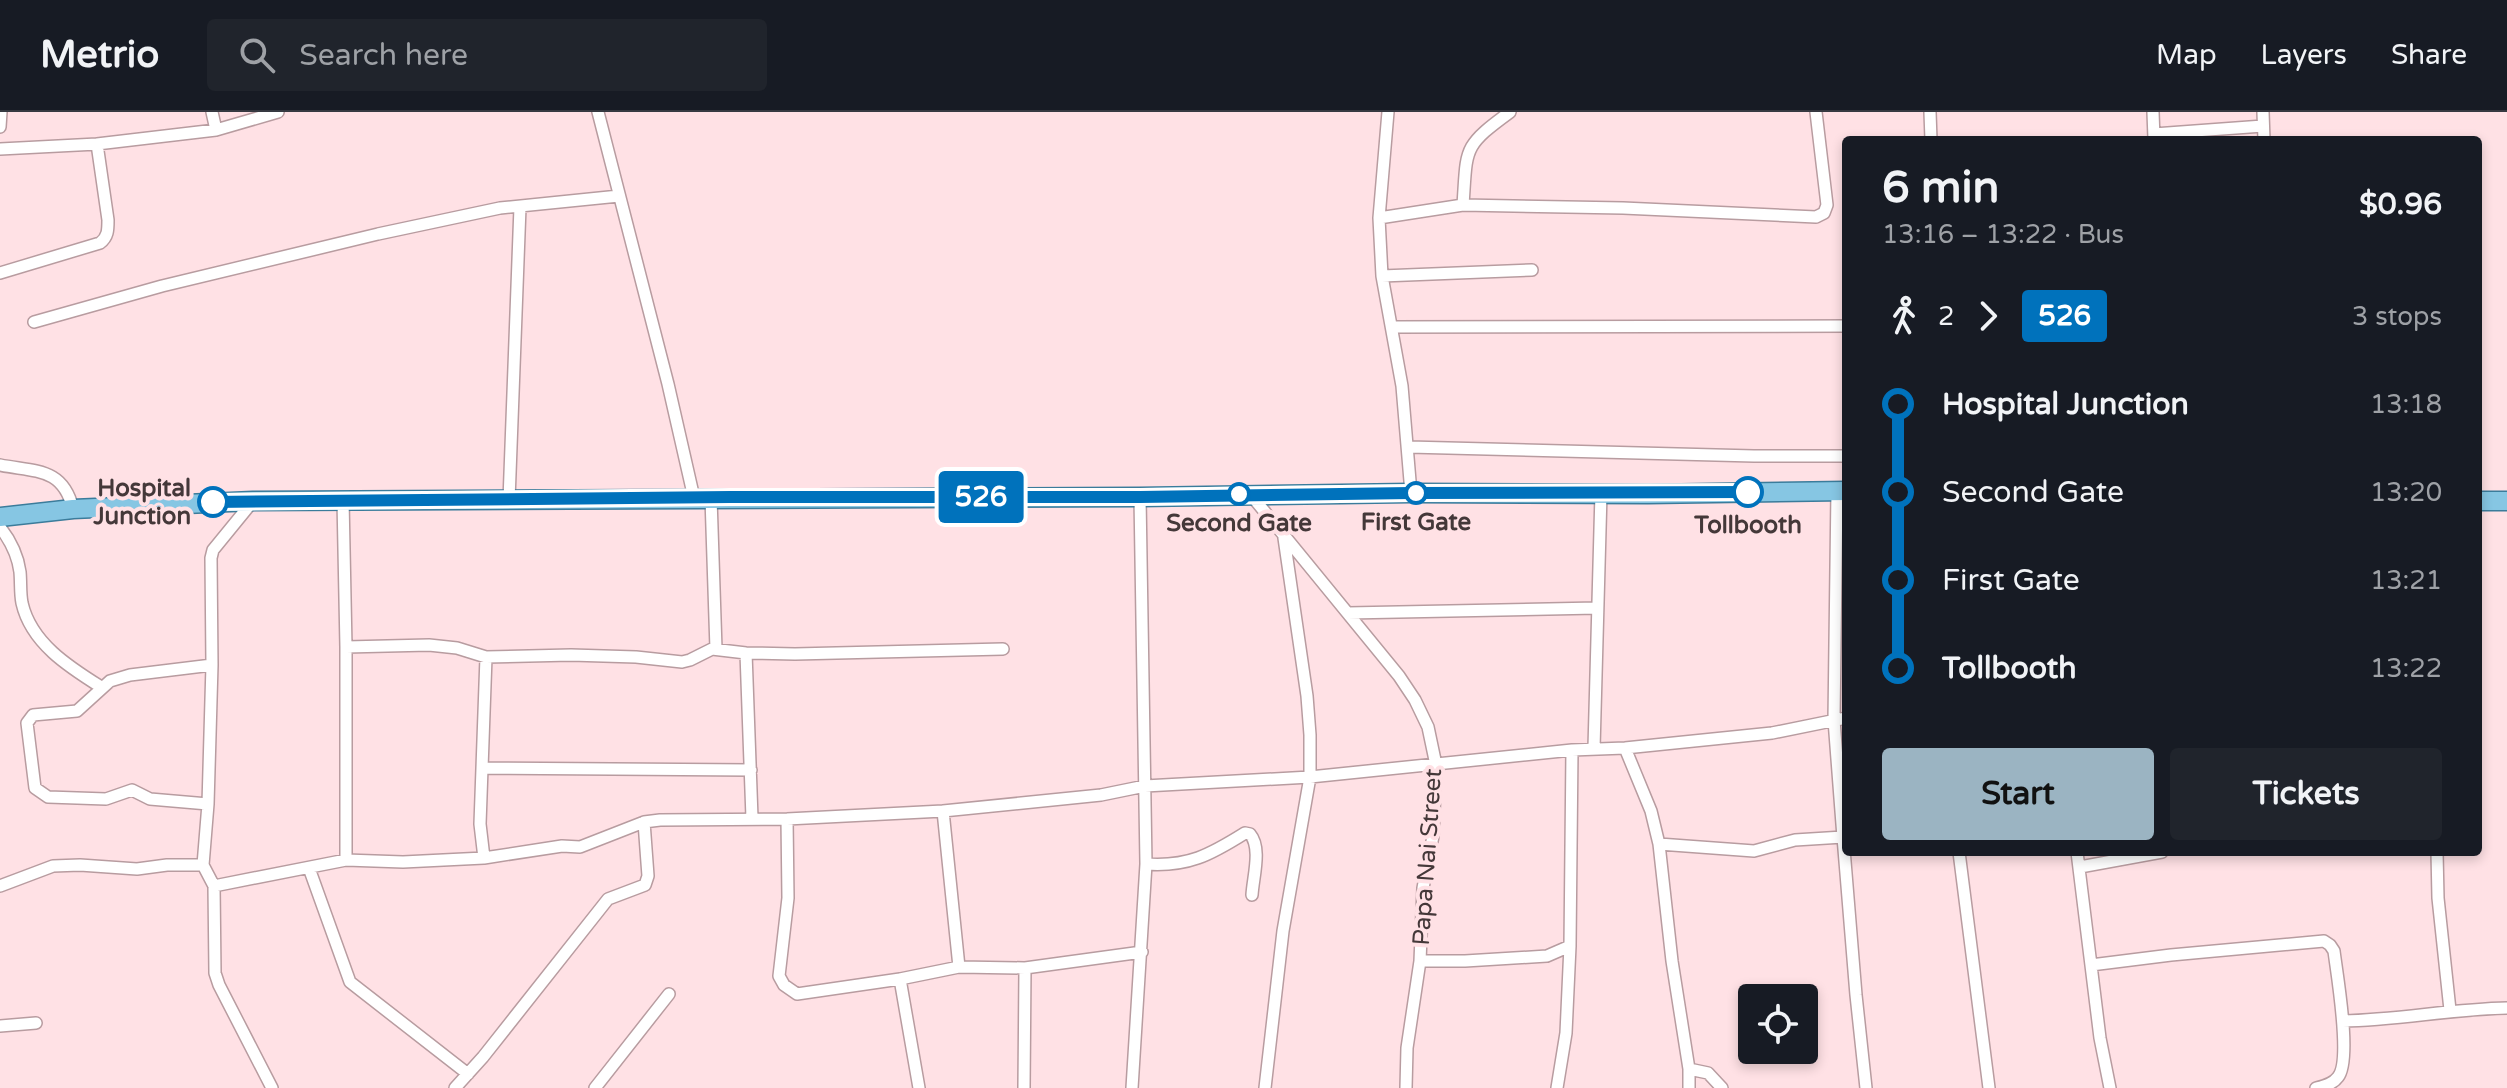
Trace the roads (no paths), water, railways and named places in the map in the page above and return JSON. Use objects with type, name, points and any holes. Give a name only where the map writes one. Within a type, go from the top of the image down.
[{"type":"main road","points":[[0,517],[73,509],[253,501],[1841,491]]},
{"type":"main road","points":[[2482,501],[2507,501]]},
{"type":"street","points":[[0,127],[1,112]]},
{"type":"street","points":[[212,112],[216,130]]},
{"type":"street","points":[[0,149],[97,144],[216,130],[278,112]]},
{"type":"street","points":[[598,112],[668,384],[702,498],[716,649]]},
{"type":"street","points":[[1388,112],[1379,218],[1382,276],[1402,386],[1411,493]]},
{"type":"street","points":[[1463,205],[1468,149],[1482,132],[1510,112]]},
{"type":"street","points":[[1379,218],[1463,205],[1623,208],[1816,217],[1824,213],[1827,205],[1816,112]]},
{"type":"street","points":[[1930,112],[1931,136]]},
{"type":"street","points":[[2153,112],[2154,136]]},
{"type":"street","points":[[2263,112],[2264,136]]},
{"type":"street","points":[[2164,136],[2263,126]]},
{"type":"street","points":[[0,273],[105,239],[108,220],[97,144]]},
{"type":"street","points":[[34,322],[162,286],[378,234],[500,208],[619,196]]},
{"type":"street","points":[[509,500],[520,207]]},
{"type":"street","points":[[1382,276],[1532,270]]},
{"type":"street","points":[[1392,327],[1842,326]]},
{"type":"street","points":[[1409,447],[1842,456]]},
{"type":"street","points":[[0,465],[56,478],[64,485],[73,509]]},
{"type":"street","points":[[1841,491],[1842,798]]},
{"type":"street","points":[[1594,748],[1601,493]]},
{"type":"street","name":"Papa Nai Street","points":[[1251,494],[1415,700],[1428,727],[1436,765],[1435,815],[1423,888],[1420,961],[1407,1048],[1406,1088]]},
{"type":"street","points":[[1132,1088],[1146,864],[1140,497]]},
{"type":"street","points":[[343,500],[346,860]]},
{"type":"street","points":[[253,501],[213,550],[210,568],[212,665],[203,865],[214,886],[215,973],[272,1088]]},
{"type":"street","points":[[0,527],[14,550],[20,570],[25,612],[40,640],[74,670],[101,687]]},
{"type":"street","points":[[1265,1088],[1283,931],[1310,777],[1307,696],[1283,534]]},
{"type":"street","points":[[1348,613],[1597,608]]},
{"type":"street","points":[[346,647],[429,645],[457,648],[486,657],[571,655],[682,662],[716,649],[746,653],[1003,649]]},
{"type":"street","points":[[746,653],[752,818]]},
{"type":"street","points":[[484,858],[480,824],[486,657]]},
{"type":"street","points":[[208,804],[150,799],[132,790],[106,799],[48,797],[35,788],[27,723],[33,715],[77,711],[110,681],[130,675],[212,665]]},
{"type":"street","points":[[214,886],[346,860],[403,862],[484,858],[588,845],[644,822],[943,811],[1101,795],[1145,786],[1310,777],[1772,733],[1840,719]]},
{"type":"street","points":[[1625,748],[1651,811],[1659,844],[1689,1088]]},
{"type":"street","points":[[1557,1088],[1566,1033],[1569,970],[1572,750]]},
{"type":"street","points":[[482,768],[751,770]]},
{"type":"street","points":[[943,811],[959,967]]},
{"type":"street","points":[[787,819],[788,898],[779,976],[784,985],[797,994],[959,967],[1025,968],[1142,952]]},
{"type":"street","points":[[455,1088],[608,899],[641,888],[647,882],[644,822]]},
{"type":"street","points":[[1146,864],[1166,865],[1195,860],[1208,856],[1245,833],[1250,834],[1255,838],[1256,847],[1252,895]]},
{"type":"street","points":[[1659,844],[1754,851],[1795,840],[1842,837]]},
{"type":"street","points":[[1845,856],[1866,1088]]},
{"type":"street","points":[[1960,856],[1989,1088]]},
{"type":"street","points":[[2078,856],[2100,1038],[2110,1088]]},
{"type":"street","points":[[2080,867],[2140,856]]},
{"type":"street","points":[[2437,856],[2438,898],[2450,1010]]},
{"type":"street","points":[[0,886],[53,866],[137,869],[203,865]]},
{"type":"street","points":[[309,868],[350,982],[468,1074]]},
{"type":"street","points":[[2091,965],[2324,941],[2334,951],[2343,1021],[2343,1069],[2332,1083],[2316,1088]]},
{"type":"street","points":[[1420,961],[1547,956],[1570,946]]},
{"type":"street","points":[[1547,956],[1569,970]]},
{"type":"street","points":[[1024,1088],[1025,968]]},
{"type":"street","points":[[900,979],[919,1088]]},
{"type":"street","points":[[595,1088],[669,994]]},
{"type":"street","points":[[2343,1021],[2385,1020],[2450,1010],[2507,1008]]},
{"type":"street","points":[[0,1026],[36,1023]]},
{"type":"street","points":[[1689,1069],[1708,1073],[1722,1088]]},
{"type":"place","name":"Tollbooth","points":[[1748,492]]},
{"type":"place","name":"First Gate","points":[[1416,493]]},
{"type":"place","name":"Second Gate","points":[[1239,494]]},
{"type":"place","name":"Hospital Junction","points":[[213,502]]}]
